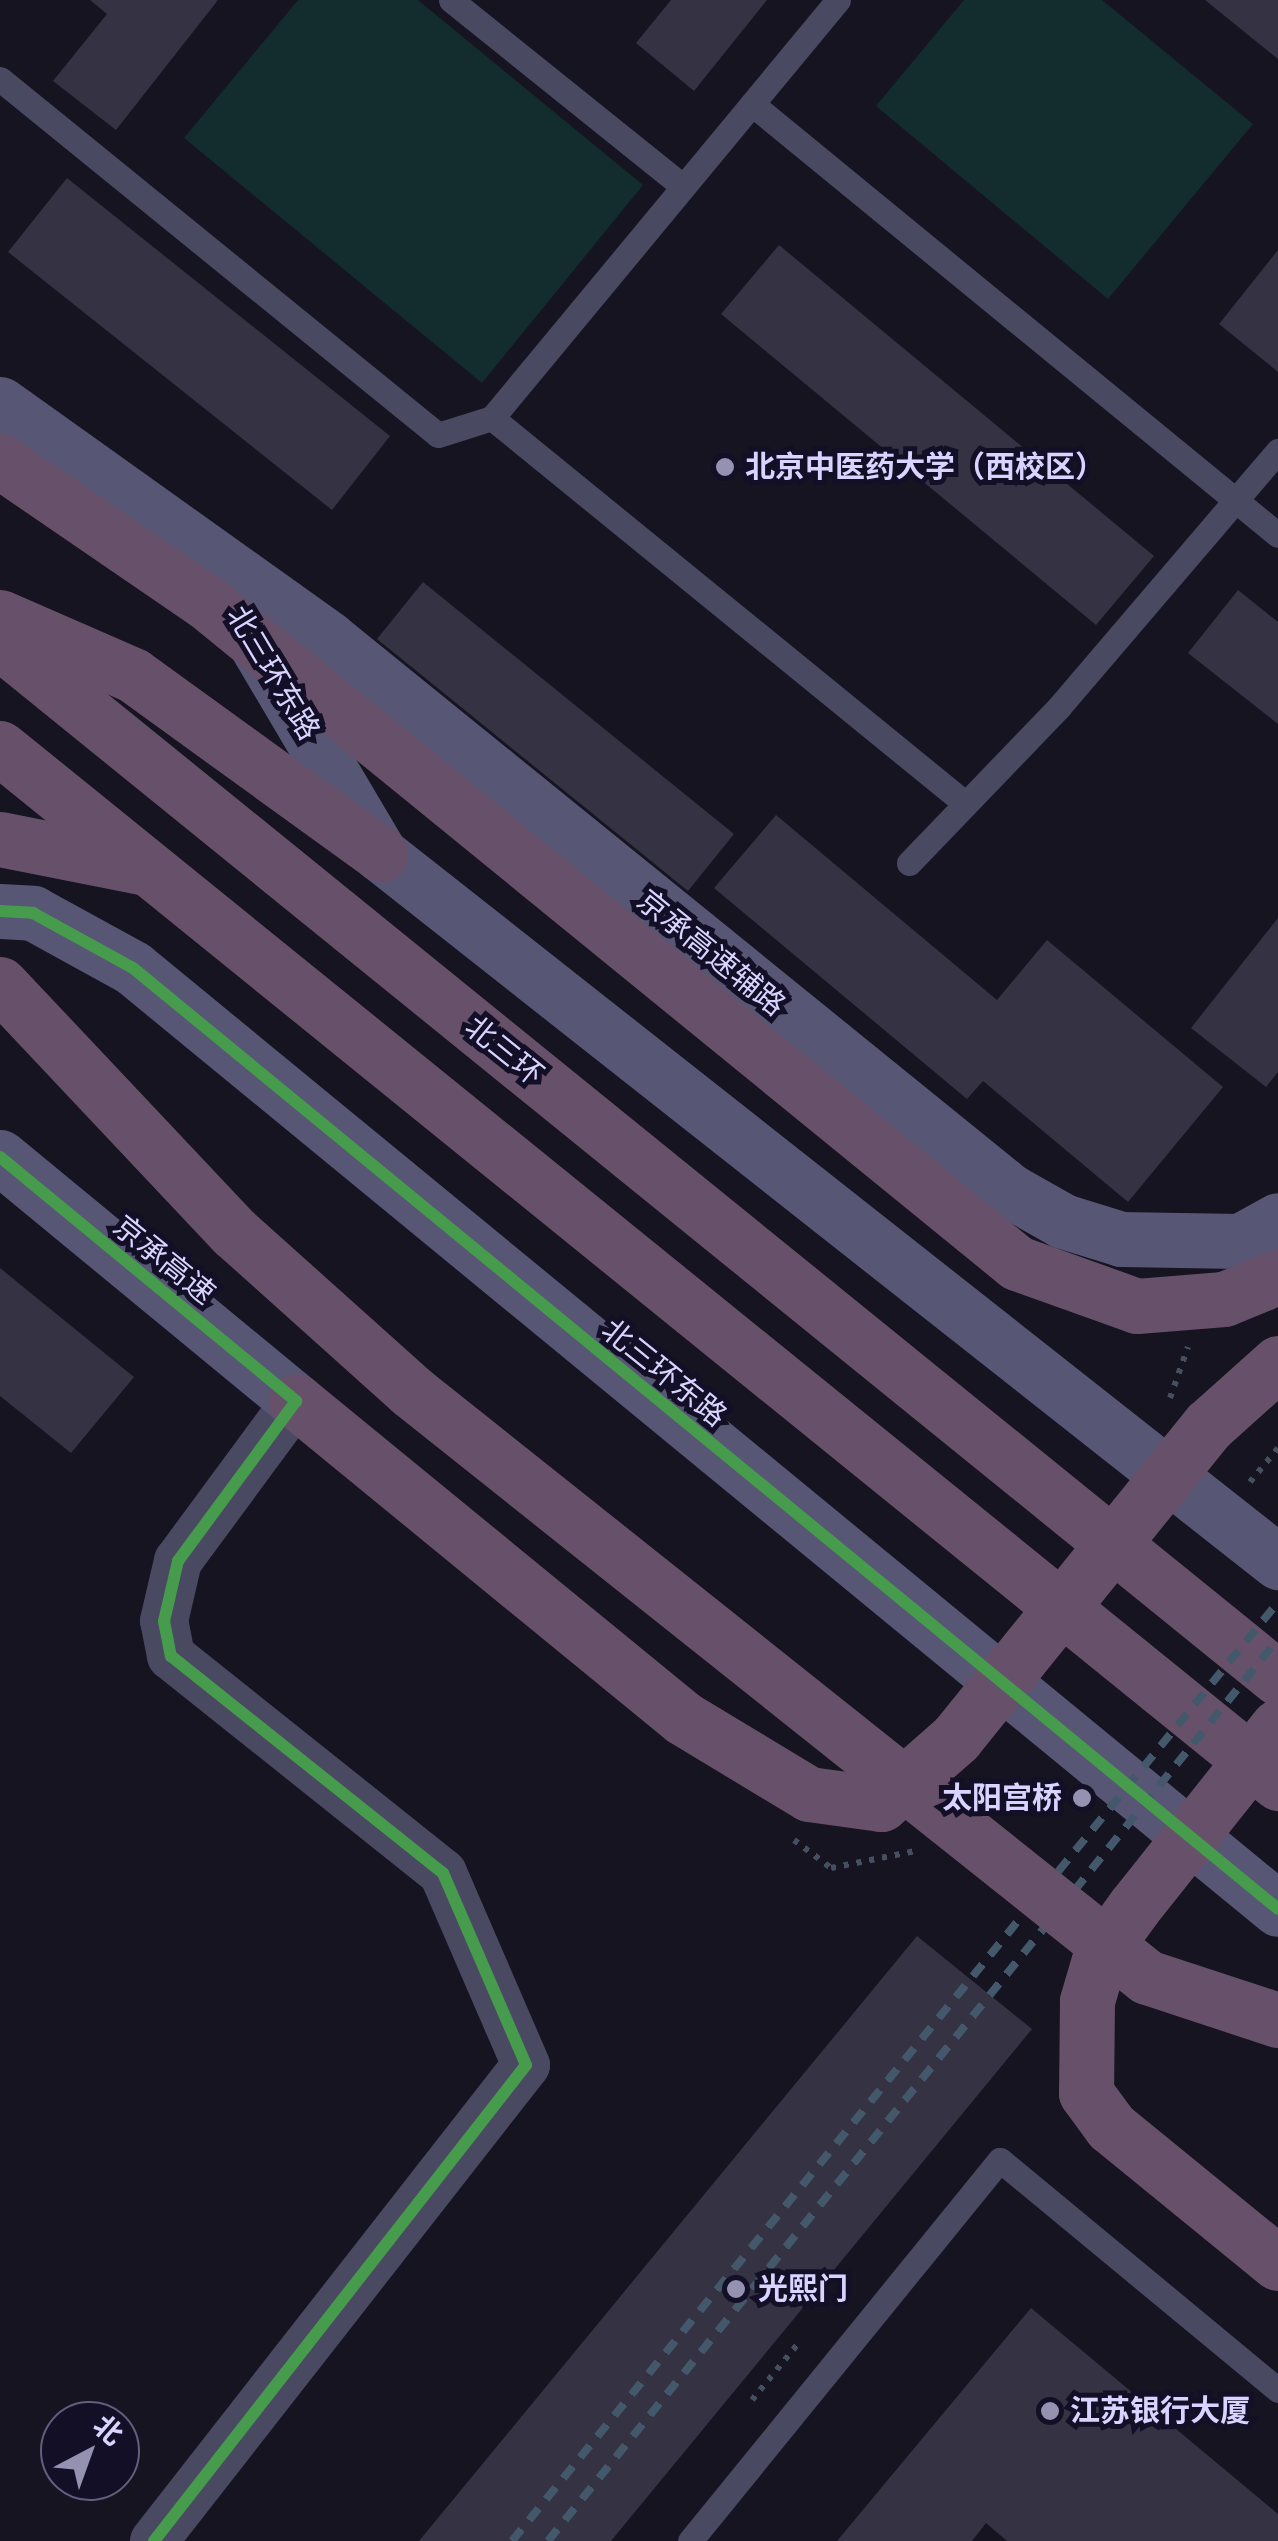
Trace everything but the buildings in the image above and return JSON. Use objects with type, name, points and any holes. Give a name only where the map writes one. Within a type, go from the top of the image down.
[{"type":"highway","points":[[0,461],[206,602],[1018,1263],[1137,1306],[1224,1299],[1278,1277]]},
{"type":"highway","points":[[0,617],[133,675],[380,854]]},
{"type":"highway","name":"北三环","points":[[0,642],[1278,1678]]},
{"type":"highway","points":[[0,748],[1278,1783]]},
{"type":"highway","points":[[0,839],[148,868]]},
{"type":"highway","points":[[0,984],[235,1234],[411,1390],[1146,1977],[1278,2020]]},
{"type":"highway","points":[[296,1401],[683,1718],[809,1794],[882,1804],[956,1738],[1208,1424],[1278,1363]]},
{"type":"highway","points":[[1278,1726],[1100,1954],[1087,2001],[1086,2094],[1111,2127],[1278,2263]]},
{"type":"street","name":"北三环东路","points":[[0,404],[192,536],[380,854],[1278,1562]]},
{"type":"street","name":"京承高速辅路","points":[[192,536],[1010,1191],[1062,1220],[1121,1239],[1240,1241],[1278,1220]]},
{"type":"street","name":"北三环东路","points":[[0,911],[33,913],[133,968],[1278,1909]]},
{"type":"street","name":"京承高速","points":[[0,1157],[296,1401]]},
{"type":"street","points":[[154,2541],[526,2065],[443,1873],[172,1656],[164,1620],[178,1562],[296,1401]]},
{"type":"lane","points":[[451,0],[682,186]]},
{"type":"lane","points":[[0,79],[438,435],[492,418],[838,0]]},
{"type":"lane","points":[[752,104],[1278,535]]},
{"type":"lane","points":[[492,418],[966,804]]},
{"type":"lane","points":[[909,863],[1237,502],[1278,451]]},
{"type":"lane","points":[[690,2541],[1000,2160],[1278,2390]]},
{"type":"path","points":[[1191,1340],[1166,1395],[1208,1424]]},
{"type":"path","points":[[752,2400],[802,2340]]},
{"type":"green space","points":[[298,0],[418,0],[643,185],[482,383],[184,138]]},
{"type":"green space","points":[[964,0],[1102,0],[1253,124],[1108,299],[876,106]]},
{"type":"railway","points":[[512,2541],[1278,1602]]},
{"type":"railway","points":[[548,2541],[1278,1639]]},
{"type":"cycle path","points":[[0,911],[33,913],[133,968],[1278,1909]]},
{"type":"cycle path","points":[[0,1157],[296,1401],[178,1561],[164,1621],[171,1656],[443,1873],[526,2065],[154,2541]]},
{"type":"place","name":"北京中医药大学（西校区）","points":[[725,467]]},
{"type":"place","name":"太阳宫桥","points":[[1082,1798]]},
{"type":"place","name":"光熙门","points":[[736,2289]]},
{"type":"place","name":"江苏银行大厦","points":[[1050,2411]]}]
